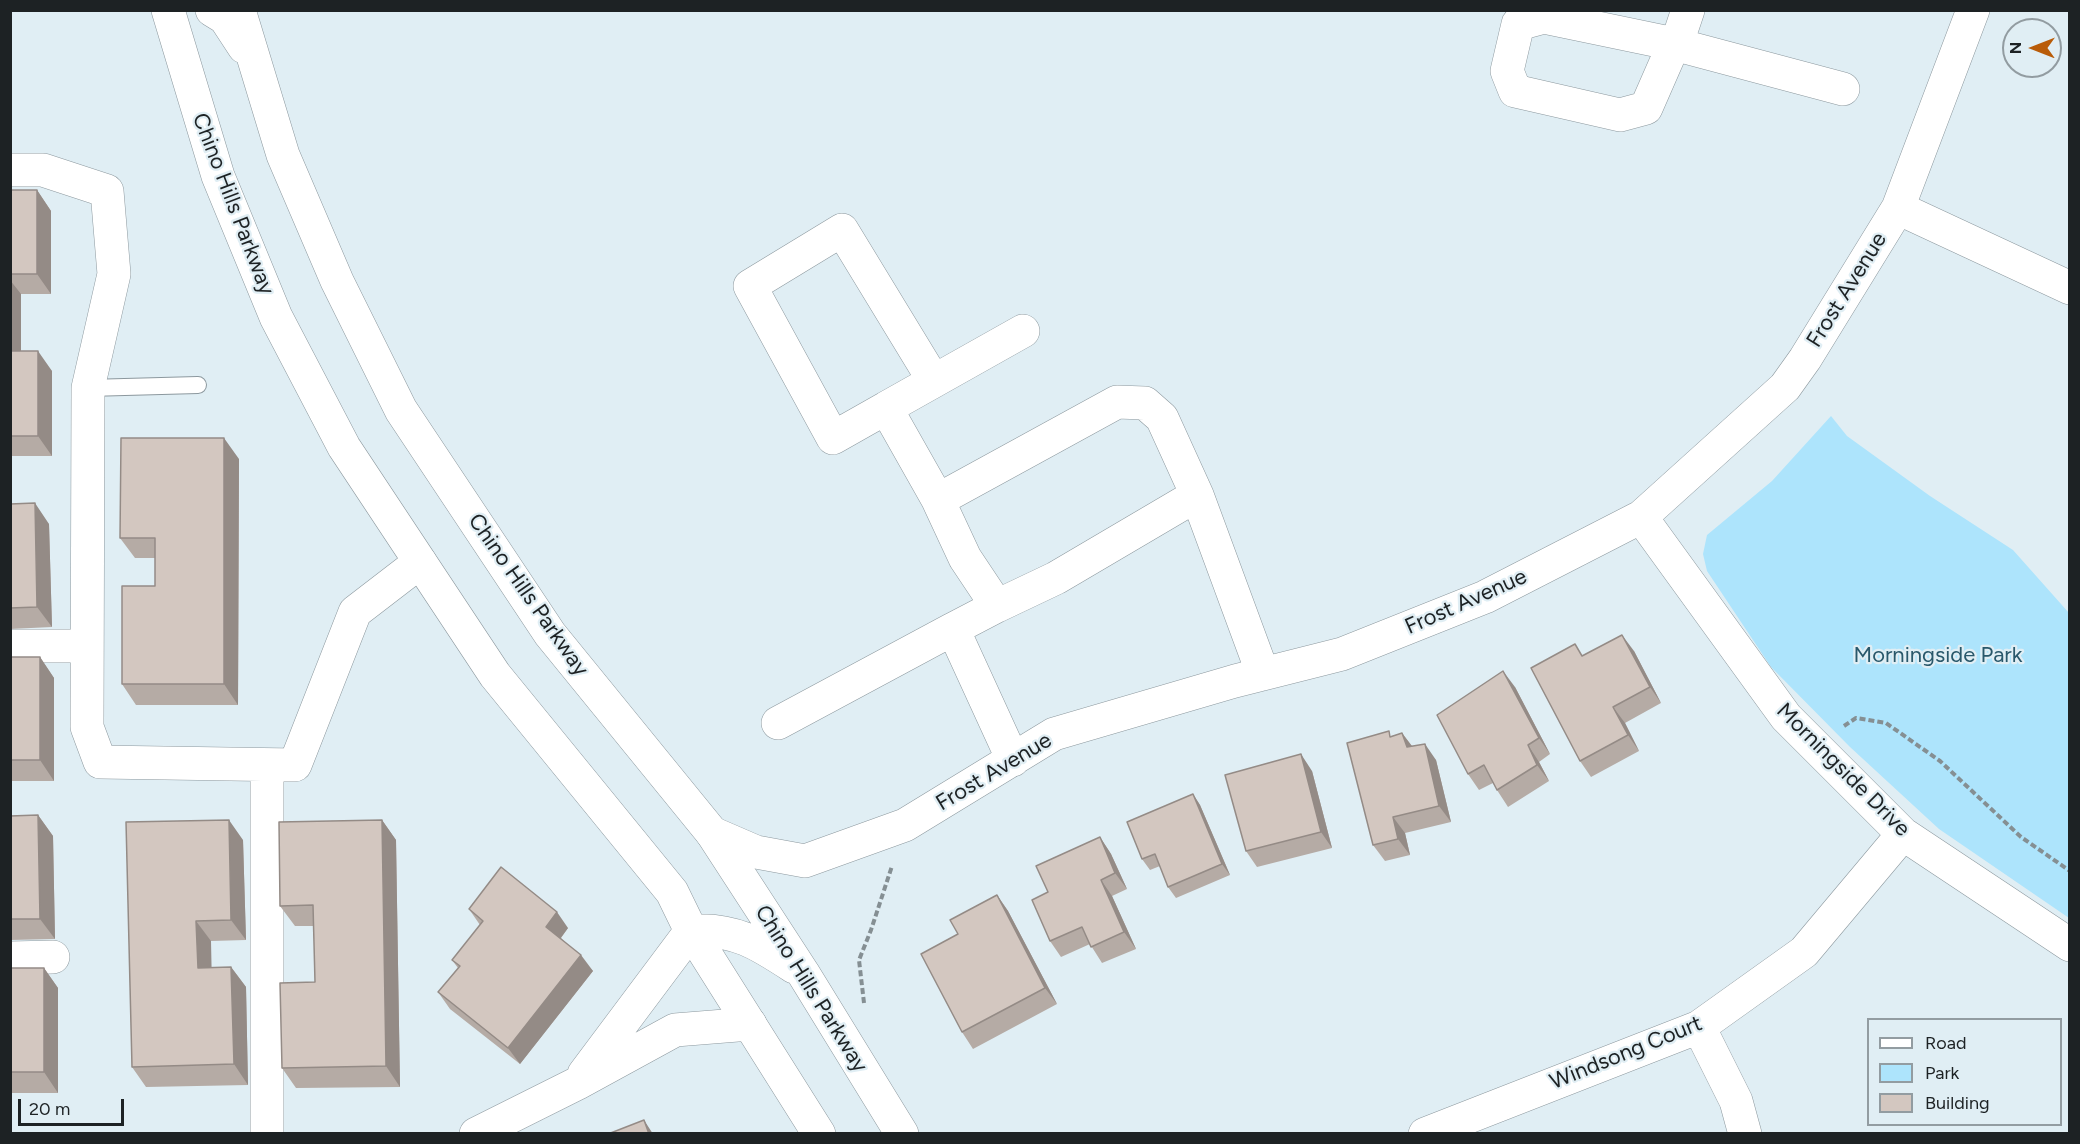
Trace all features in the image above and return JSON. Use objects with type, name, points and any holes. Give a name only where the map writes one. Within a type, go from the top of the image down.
[{"type":"street","name":"Chino Hills Parkway","points":[[168,10],[218,176],[276,317],[344,447],[495,675],[672,892],[691,931],[819,1134]]},
{"type":"street","points":[[212,10],[225,18],[255,64]]},
{"type":"street","name":"Chino Hills Parkway","points":[[239,10],[283,155],[337,281],[402,410],[550,634],[712,833],[803,973],[902,1134]]},
{"type":"street","points":[[1688,10],[1680,34],[1674,44],[1646,108],[1620,115],[1515,91],[1507,71],[1518,24],[1544,17],[1674,44],[1843,89]]},
{"type":"street","name":"Frost Avenue","points":[[712,833],[756,852],[805,861],[905,825],[1054,734],[1263,674],[1342,654],[1485,597],[1641,517],[1785,387],[1805,359],[1898,208],[1973,10]]},
{"type":"street","points":[[10,170],[43,170],[107,190],[114,274],[88,388],[87,728],[100,762],[295,765],[355,612],[420,562]]},
{"type":"street","points":[[1898,208],[2070,288]]},
{"type":"street","points":[[934,381],[842,230],[750,286],[833,438],[1023,331]]},
{"type":"street","points":[[938,500],[1117,402],[1145,403],[1162,418],[1197,495],[1263,674]]},
{"type":"street","points":[[886,408],[938,500],[965,558],[997,606]]},
{"type":"street","points":[[777,723],[997,606],[1056,578],[1197,495]]},
{"type":"street","name":"Morningside Drive","points":[[1641,517],[1786,717],[1903,834],[2070,945]]},
{"type":"street","points":[[953,629],[1013,760]]},
{"type":"street","points":[[10,646],[87,646]]},
{"type":"street","points":[[267,765],[267,1134]]},
{"type":"street","name":"Windsong Court","points":[[1425,1134],[1699,1027],[1804,952],[1903,834]]},
{"type":"street","points":[[578,1083],[691,931],[713,929],[751,941],[803,973]]},
{"type":"street","points":[[10,957],[53,957]]},
{"type":"street","points":[[476,1134],[578,1083],[675,1030],[750,1024]]},
{"type":"street","points":[[1699,1027],[1736,1101],[1745,1134]]},
{"type":"lane","points":[[88,388],[198,384]]},
{"type":"path","points":[[1814,745],[1856,718],[1886,723],[1940,761],[2021,837],[2070,871]]},
{"type":"path","points":[[853,1054],[864,1009],[859,960],[905,825]]},
{"type":"green space","name":"Morningside Park","points":[[1831,416],[1847,436],[1930,496],[2013,550],[2069,613],[2069,918],[1939,829],[1850,747],[1771,667],[1707,571],[1703,554],[1707,535],[1772,481]]},
{"type":"building","points":[[10,190],[37,190],[37,274],[10,274]]},
{"type":"building","points":[[10,351],[38,351],[38,436],[10,436]]},
{"type":"building","points":[[121,438],[224,438],[224,684],[122,684],[122,586],[155,586],[155,538],[120,538]]},
{"type":"building","points":[[35,503],[37,607],[10,608],[10,504]]},
{"type":"building","points":[[1622,635],[1650,687],[1613,707],[1628,735],[1580,761],[1531,668],[1575,644],[1582,656]]},
{"type":"building","points":[[10,657],[40,657],[40,760],[10,760]]},
{"type":"building","points":[[1503,671],[1539,738],[1528,745],[1537,765],[1497,790],[1484,765],[1468,774],[1437,715]]},
{"type":"building","points":[[1389,731],[1390,737],[1402,733],[1407,747],[1425,744],[1439,806],[1393,817],[1398,839],[1373,845],[1347,743]]},
{"type":"building","points":[[1301,754],[1321,832],[1246,851],[1225,775]]},
{"type":"building","points":[[1193,794],[1222,864],[1168,887],[1155,854],[1142,859],[1127,822]]},
{"type":"building","points":[[38,815],[40,919],[10,919],[10,816]]},
{"type":"building","points":[[229,820],[231,920],[196,921],[198,968],[231,967],[234,1064],[132,1067],[126,822]]},
{"type":"building","points":[[382,820],[386,1066],[282,1068],[280,983],[315,982],[313,905],[280,906],[279,822]]},
{"type":"building","points":[[1100,837],[1115,873],[1101,880],[1124,932],[1091,947],[1082,927],[1050,941],[1032,900],[1048,892],[1036,866]]},
{"type":"building","points":[[501,867],[557,912],[546,927],[581,955],[508,1048],[438,992],[460,966],[452,960],[483,921],[469,909]]},
{"type":"building","points":[[997,895],[1045,988],[962,1032],[921,954],[958,934],[950,920]]},
{"type":"building","points":[[10,968],[44,968],[44,1072],[10,1072]]},
{"type":"building","points":[[644,1120],[649,1134],[608,1134]]}]
